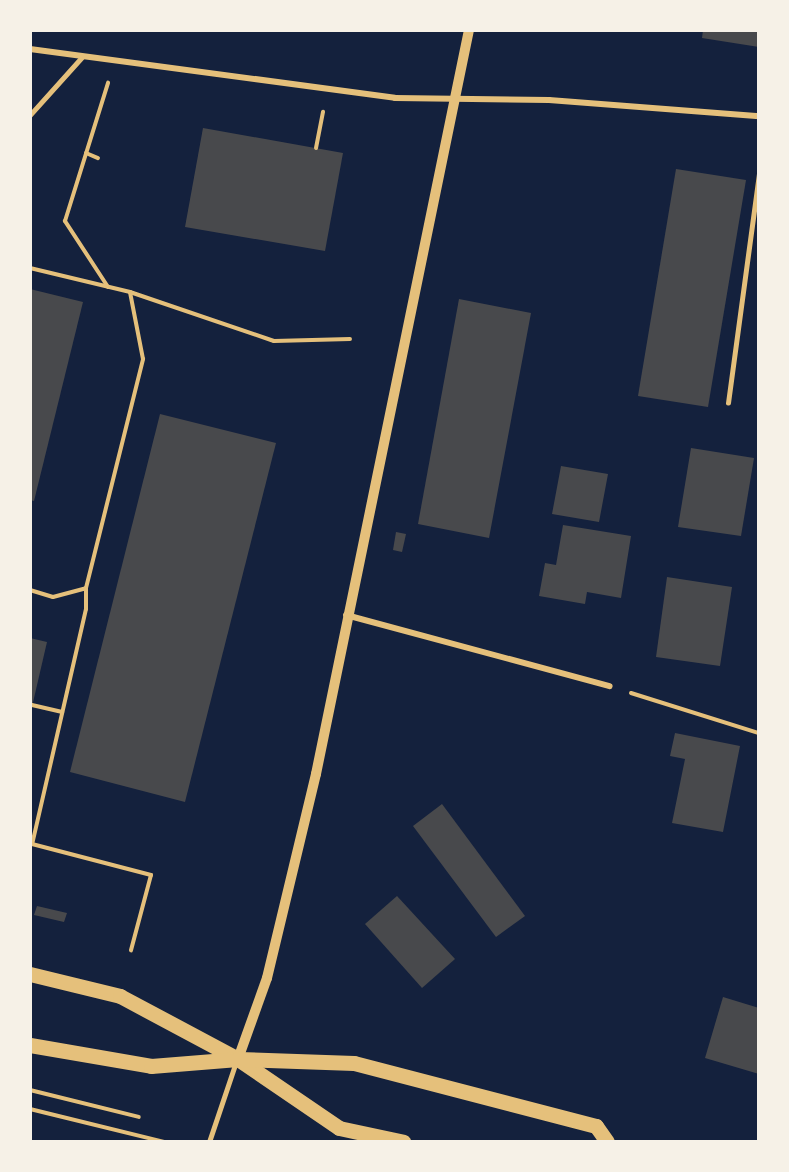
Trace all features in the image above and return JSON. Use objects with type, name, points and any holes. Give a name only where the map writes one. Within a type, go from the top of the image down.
[{"type":"main road","points":[[30,974],[120,996],[238,1059],[339,1128],[404,1142]]},
{"type":"main road","points":[[30,1045],[151,1066],[238,1059],[354,1062],[596,1126],[608,1142]]},
{"type":"street","points":[[238,1059],[267,978],[316,774],[346,615],[469,30]]},
{"type":"street","points":[[30,49],[395,98],[455,97],[759,116]]},
{"type":"street","points":[[346,615],[610,686]]},
{"type":"lane","points":[[30,115],[82,57]]},
{"type":"lane","points":[[728,403],[759,174]]},
{"type":"lane","points":[[208,1142],[238,1059]]},
{"type":"path","points":[[108,287],[65,221],[110,79]]},
{"type":"path","points":[[316,148],[323,112]]},
{"type":"path","points":[[86,153],[98,158]]},
{"type":"path","points":[[30,268],[130,292],[274,341],[350,339]]},
{"type":"path","points":[[130,292],[143,359],[86,588],[62,712],[32,844],[151,875],[131,950]]},
{"type":"path","points":[[30,590],[53,597],[86,588]]},
{"type":"path","points":[[610,686],[759,733]]},
{"type":"path","points":[[32,705],[62,712]]},
{"type":"path","points":[[30,1090],[139,1117]]},
{"type":"path","points":[[30,1109],[164,1142]]},
{"type":"building","points":[[703,30],[759,30],[759,47],[702,38]]},
{"type":"building","points":[[203,128],[343,153],[325,251],[185,227]]},
{"type":"building","points":[[676,169],[746,180],[708,407],[638,396]]},
{"type":"building","points":[[30,289],[83,302],[34,501],[30,500]]},
{"type":"building","points":[[459,299],[531,313],[489,538],[418,524]]},
{"type":"building","points":[[160,414],[276,443],[185,802],[70,772]]},
{"type":"building","points":[[691,448],[754,458],[741,536],[678,527]]},
{"type":"building","points":[[561,466],[608,474],[599,522],[552,514]]},
{"type":"building","points":[[563,525],[631,536],[621,598],[587,592],[585,604],[539,596],[545,563],[556,565]]},
{"type":"building","points":[[396,532],[406,534],[402,552],[393,550]]},
{"type":"building","points":[[667,577],[732,587],[720,666],[656,657]]},
{"type":"building","points":[[30,638],[47,642],[31,711],[30,711]]},
{"type":"building","points":[[675,733],[740,746],[723,832],[672,823],[685,759],[670,756]]},
{"type":"building","points":[[442,804],[525,916],[496,937],[413,826]]},
{"type":"building","points":[[397,896],[455,959],[422,988],[365,924]]},
{"type":"building","points":[[37,906],[67,913],[64,922],[34,915]]},
{"type":"building","points":[[723,997],[759,1008],[759,1074],[705,1058]]}]
